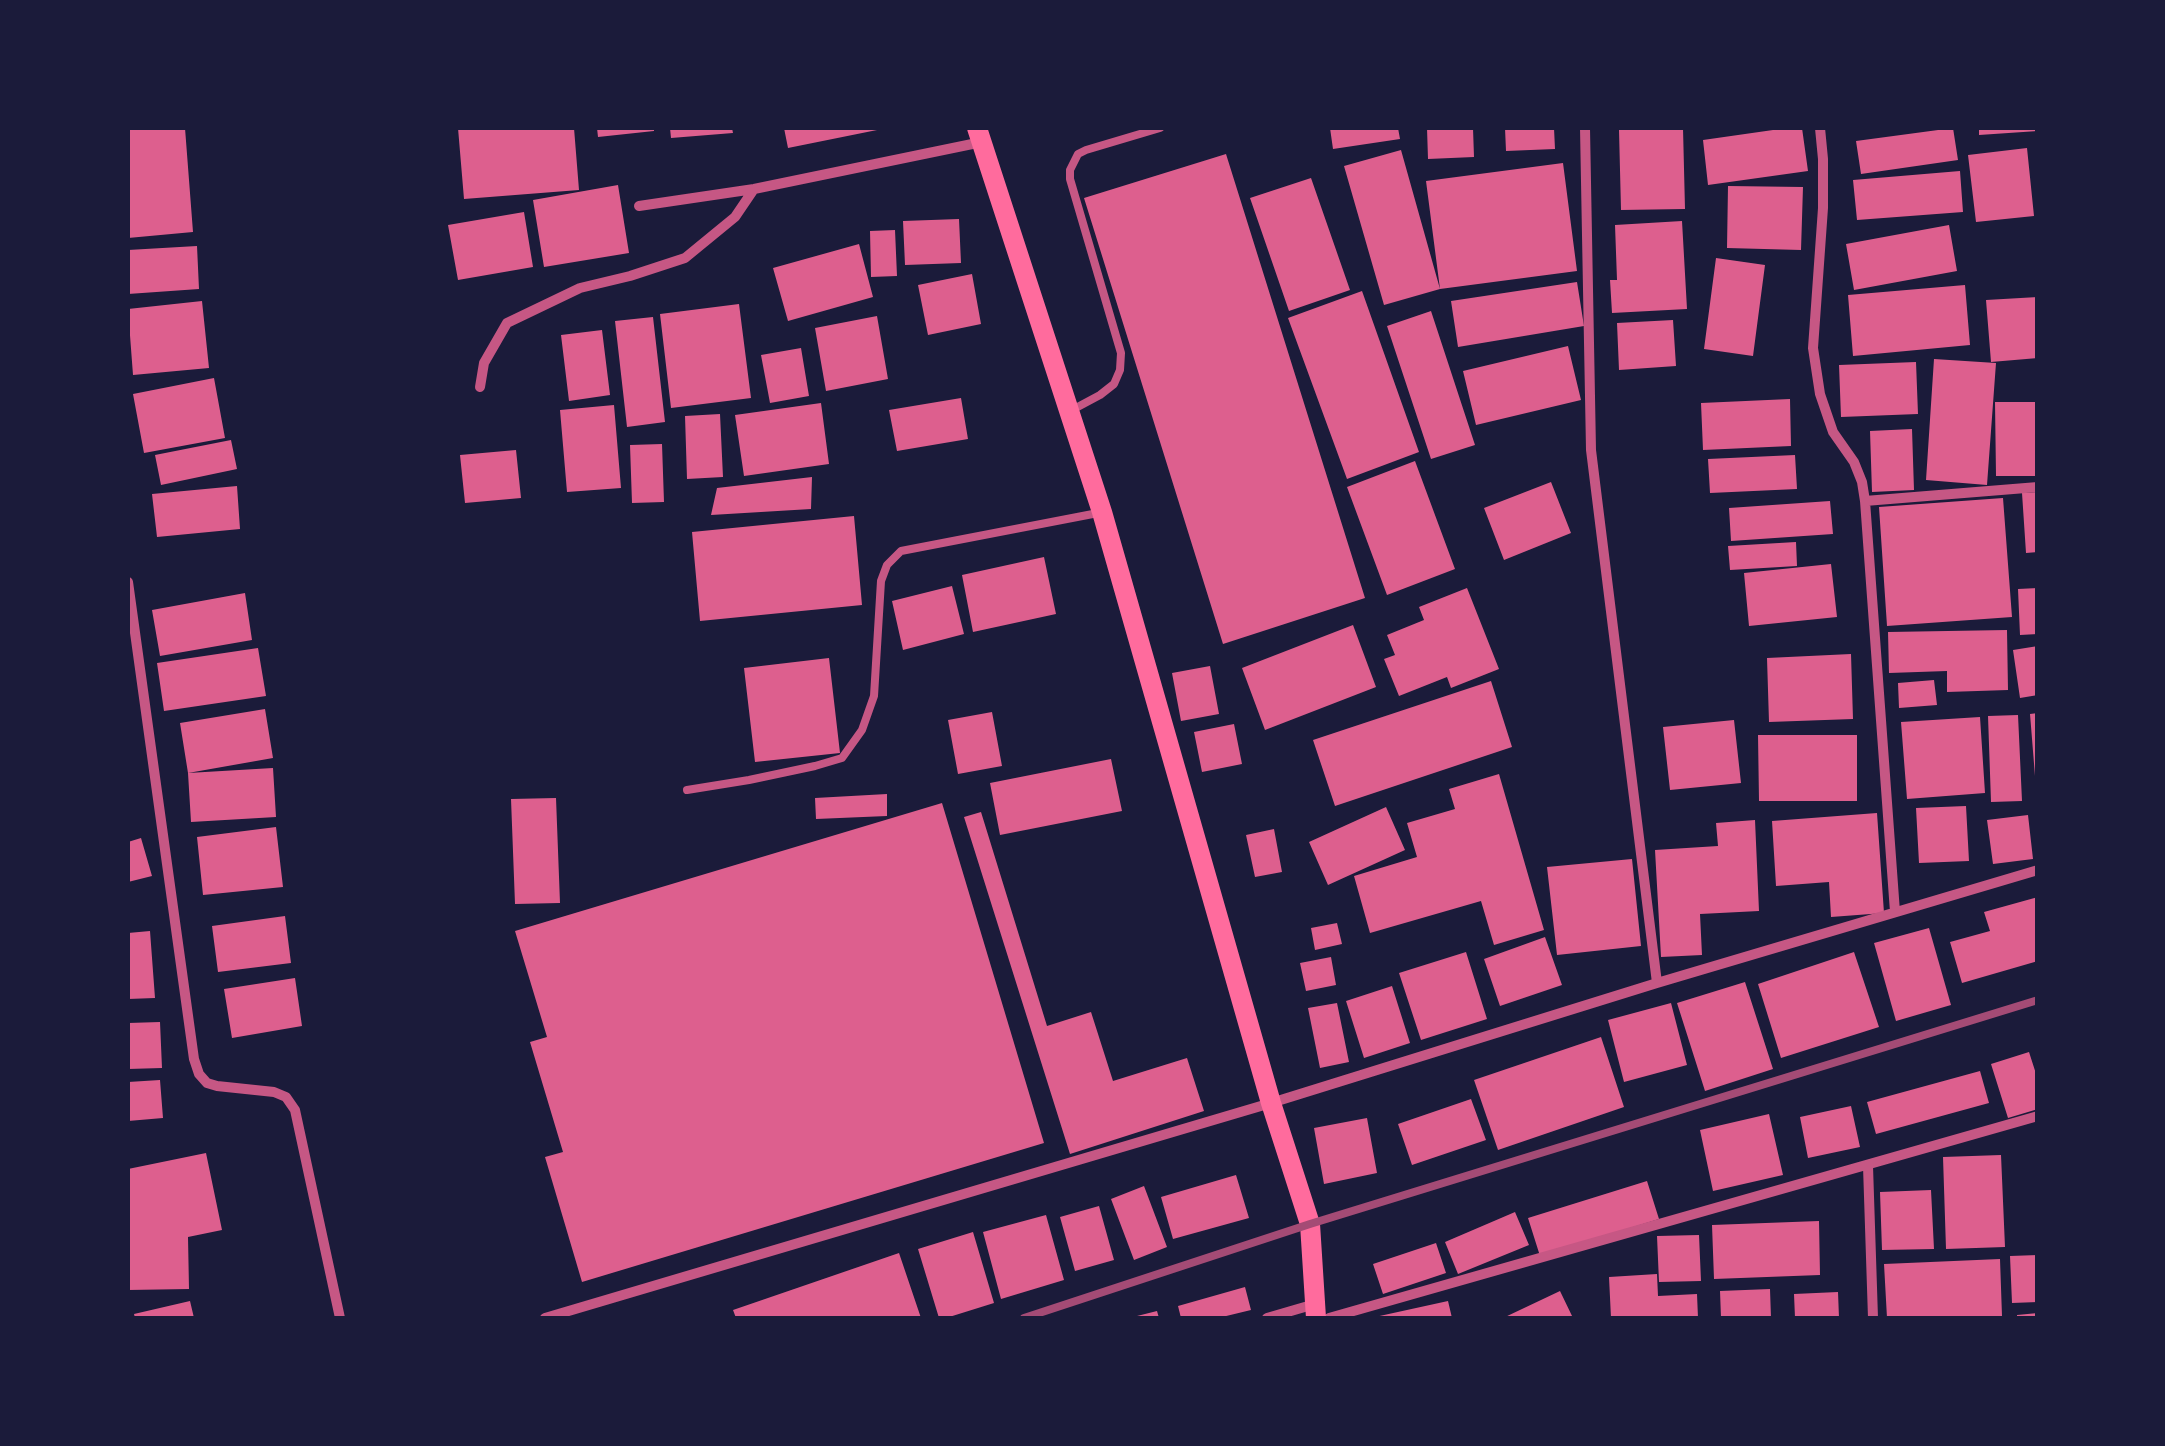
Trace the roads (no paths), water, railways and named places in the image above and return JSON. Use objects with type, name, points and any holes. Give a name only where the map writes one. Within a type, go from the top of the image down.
[{"type":"main road","points":[[979,135],[1102,512],[1271,1103],[1310,1224],[1320,1314]]},
{"type":"street","points":[[1584,128],[1591,450],[1657,983]]},
{"type":"street","points":[[1820,128],[1823,208],[1813,348],[1820,394],[1833,432],[1854,462],[1865,502],[1895,912]]},
{"type":"street","points":[[638,206],[754,189],[979,135]]},
{"type":"street","points":[[480,387],[484,363],[508,323],[580,288],[685,258],[735,217],[754,189]]},
{"type":"street","points":[[1865,502],[2038,488]]},
{"type":"street","points":[[128,582],[194,1059],[199,1074],[207,1082],[274,1092],[286,1097],[295,1110],[340,1318]]},
{"type":"street","points":[[544,1318],[2038,870]]},
{"type":"street","points":[[1267,1318],[1320,1314],[1868,1166],[2038,1116]]},
{"type":"street","points":[[1868,1166],[1873,1318]]},
{"type":"lane","points":[[1068,412],[1114,384],[1120,370],[1120,353],[1070,170],[1078,154],[1086,150],[1160,128]]},
{"type":"lane","points":[[687,790],[842,758],[862,730],[874,696],[880,581],[887,565],[901,551],[1102,512]]},
{"type":"railway","points":[[1024,1318],[1310,1224],[2038,1000]]}]
